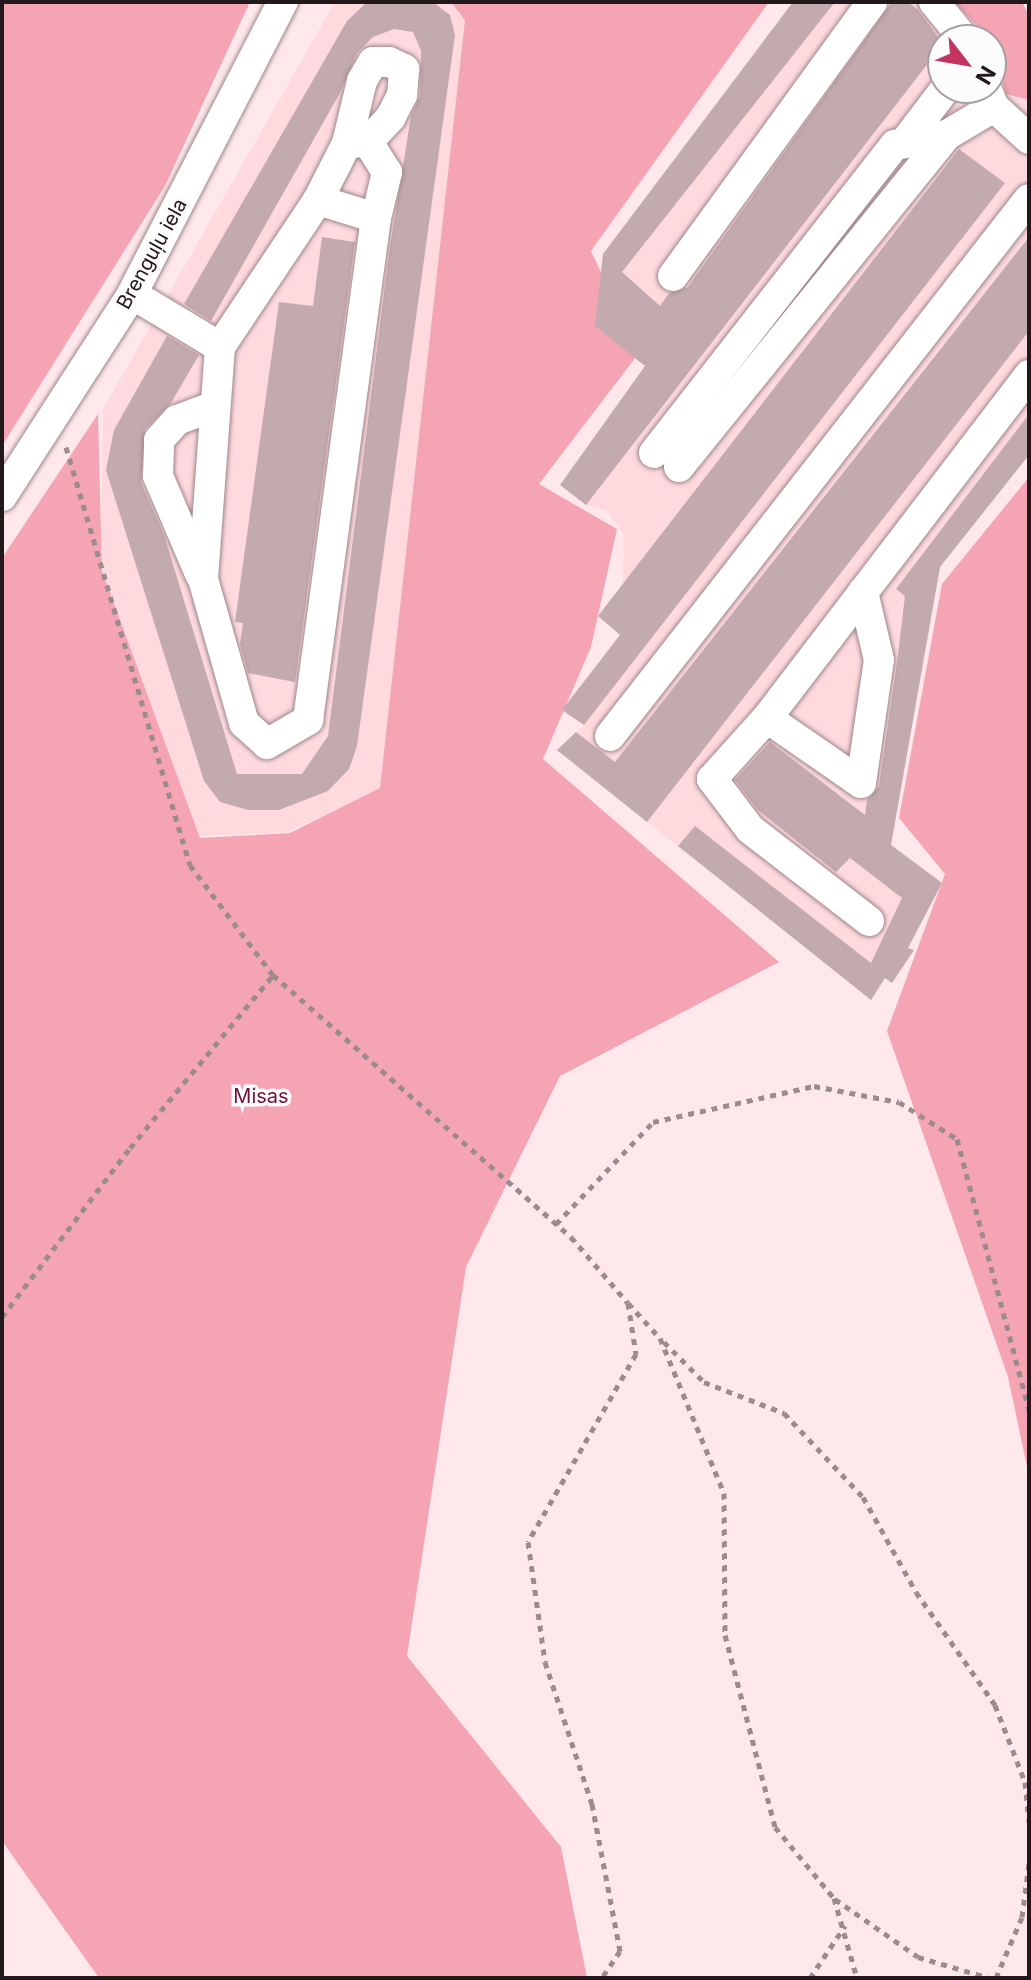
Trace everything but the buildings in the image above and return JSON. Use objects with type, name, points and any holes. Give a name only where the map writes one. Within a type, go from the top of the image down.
[{"type":"street","name":"Brenguļu iela","points":[[2,496],[132,294],[283,2]]},
{"type":"street","points":[[673,276],[872,2]]},
{"type":"street","points":[[934,2],[952,24]]},
{"type":"street","points":[[904,143],[934,104]]},
{"type":"street","points":[[947,135],[895,145],[667,460],[947,135],[982,104]]},
{"type":"street","points":[[996,104],[1029,139]]},
{"type":"street","points":[[203,579],[220,347],[357,142],[387,172],[376,218],[308,720],[267,744],[244,723],[203,579],[158,476],[159,440],[177,420],[215,406]]},
{"type":"street","points":[[610,736],[1029,199]]},
{"type":"street","points":[[318,200],[376,218]]},
{"type":"street","points":[[132,294],[220,347]]},
{"type":"street","points":[[869,921],[750,829],[712,779],[767,718],[1029,375]]},
{"type":"street","points":[[767,718],[861,783],[879,660],[863,592]]},
{"type":"path","points":[[56,416],[190,865],[273,975],[556,1224],[704,1382],[784,1413],[863,1497],[916,1592],[995,1705],[1025,1782],[1029,1822]]},
{"type":"path","points":[[2,1317],[130,1148],[273,975]]},
{"type":"path","points":[[556,1224],[653,1122],[814,1086],[899,1102],[957,1139],[1029,1410]]},
{"type":"path","points":[[602,1978],[620,1951],[592,1804],[545,1662],[528,1542],[636,1354],[628,1303]]},
{"type":"path","points":[[660,1338],[724,1493],[725,1635],[775,1827],[834,1898],[918,1957],[993,1978],[1022,1917],[1029,1863]]},
{"type":"path","points":[[834,1898],[845,1925],[857,1978]]},
{"type":"path","points":[[810,1978],[845,1925]]},
{"type":"shaded area","points":[[335,2],[451,2],[467,21],[383,789],[287,832],[199,836],[101,573],[103,409]]},
{"type":"shaded area","points":[[793,2],[950,2],[963,24],[927,24],[927,104],[1007,104],[1007,90],[1029,95],[1029,455],[940,567],[891,845],[942,883],[908,948],[914,950],[892,983],[885,978],[871,1000],[557,750],[584,725],[562,710],[620,635],[599,616],[623,584],[624,535],[607,511],[586,505],[560,485],[645,366],[595,326],[603,254]]},
{"type":"green space","points":[[2,2],[250,2],[165,186],[2,446]]},
{"type":"green space","name":"Misas","points":[[451,2],[769,2],[591,251],[639,353],[539,484],[617,529],[591,647],[543,759],[779,962],[560,1076],[466,1267],[407,1656],[561,1847],[587,1978],[99,1978],[2,1841],[2,558],[98,414],[102,571],[200,838],[290,833],[380,788],[465,20]]},
{"type":"green space","points":[[954,2],[1022,2],[1029,15],[1029,100],[1007,94],[1007,24],[975,24]]},
{"type":"green space","points":[[1029,477],[1029,1476],[1008,1377],[887,1031],[945,874],[899,818],[942,584]]}]
